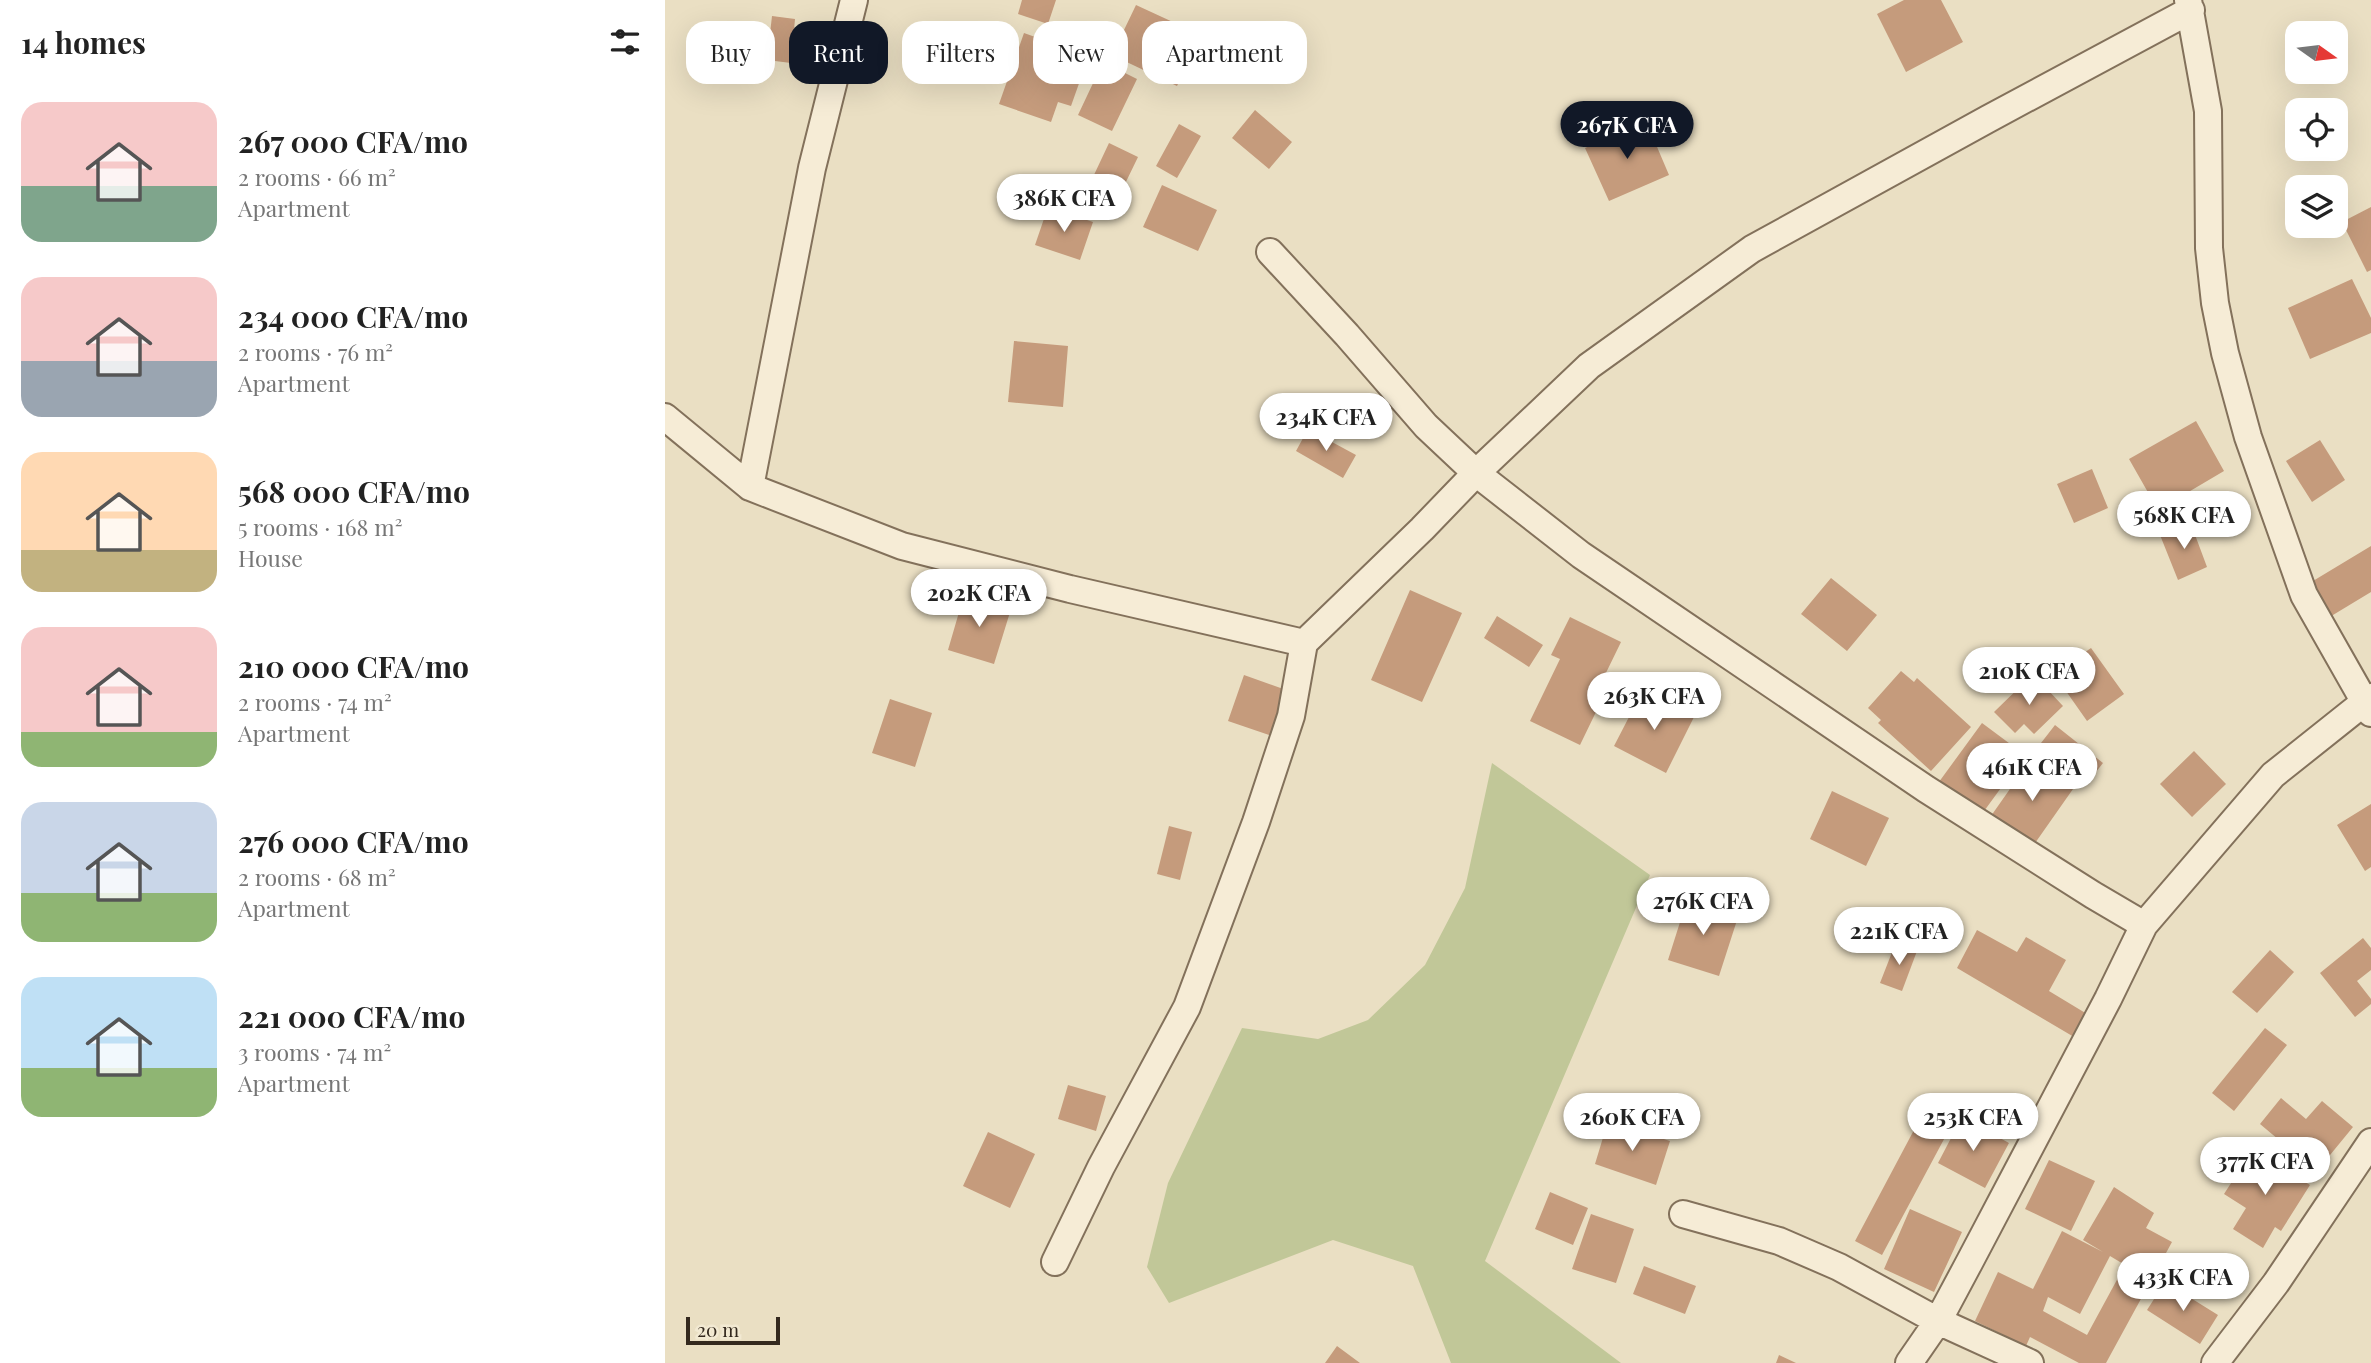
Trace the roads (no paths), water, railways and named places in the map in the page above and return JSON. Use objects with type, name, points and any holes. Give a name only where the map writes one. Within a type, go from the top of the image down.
[{"type":"street","points":[[750,487],[812,168],[854,0]]},
{"type":"street","points":[[1055,1262],[1101,1167],[1187,1007],[1265,796],[1291,716],[1304,643],[1476,472],[1589,366],[1752,249],[2190,5],[2209,111],[2209,248],[2215,303],[2225,354],[2248,437],[2304,595],[2369,704],[2273,775],[2144,925],[2102,1011],[1938,1321],[1909,1363]]},
{"type":"street","points":[[1270,252],[1426,426],[1476,472],[1581,555],[1776,689],[1991,831],[2144,925]]},
{"type":"street","points":[[665,417],[750,487],[902,546],[1070,589],[1304,643]]},
{"type":"street","points":[[2215,1363],[2276,1283],[2371,1142]]},
{"type":"street","points":[[1683,1214],[1779,1241],[1839,1267],[1938,1321],[2030,1363]]}]
